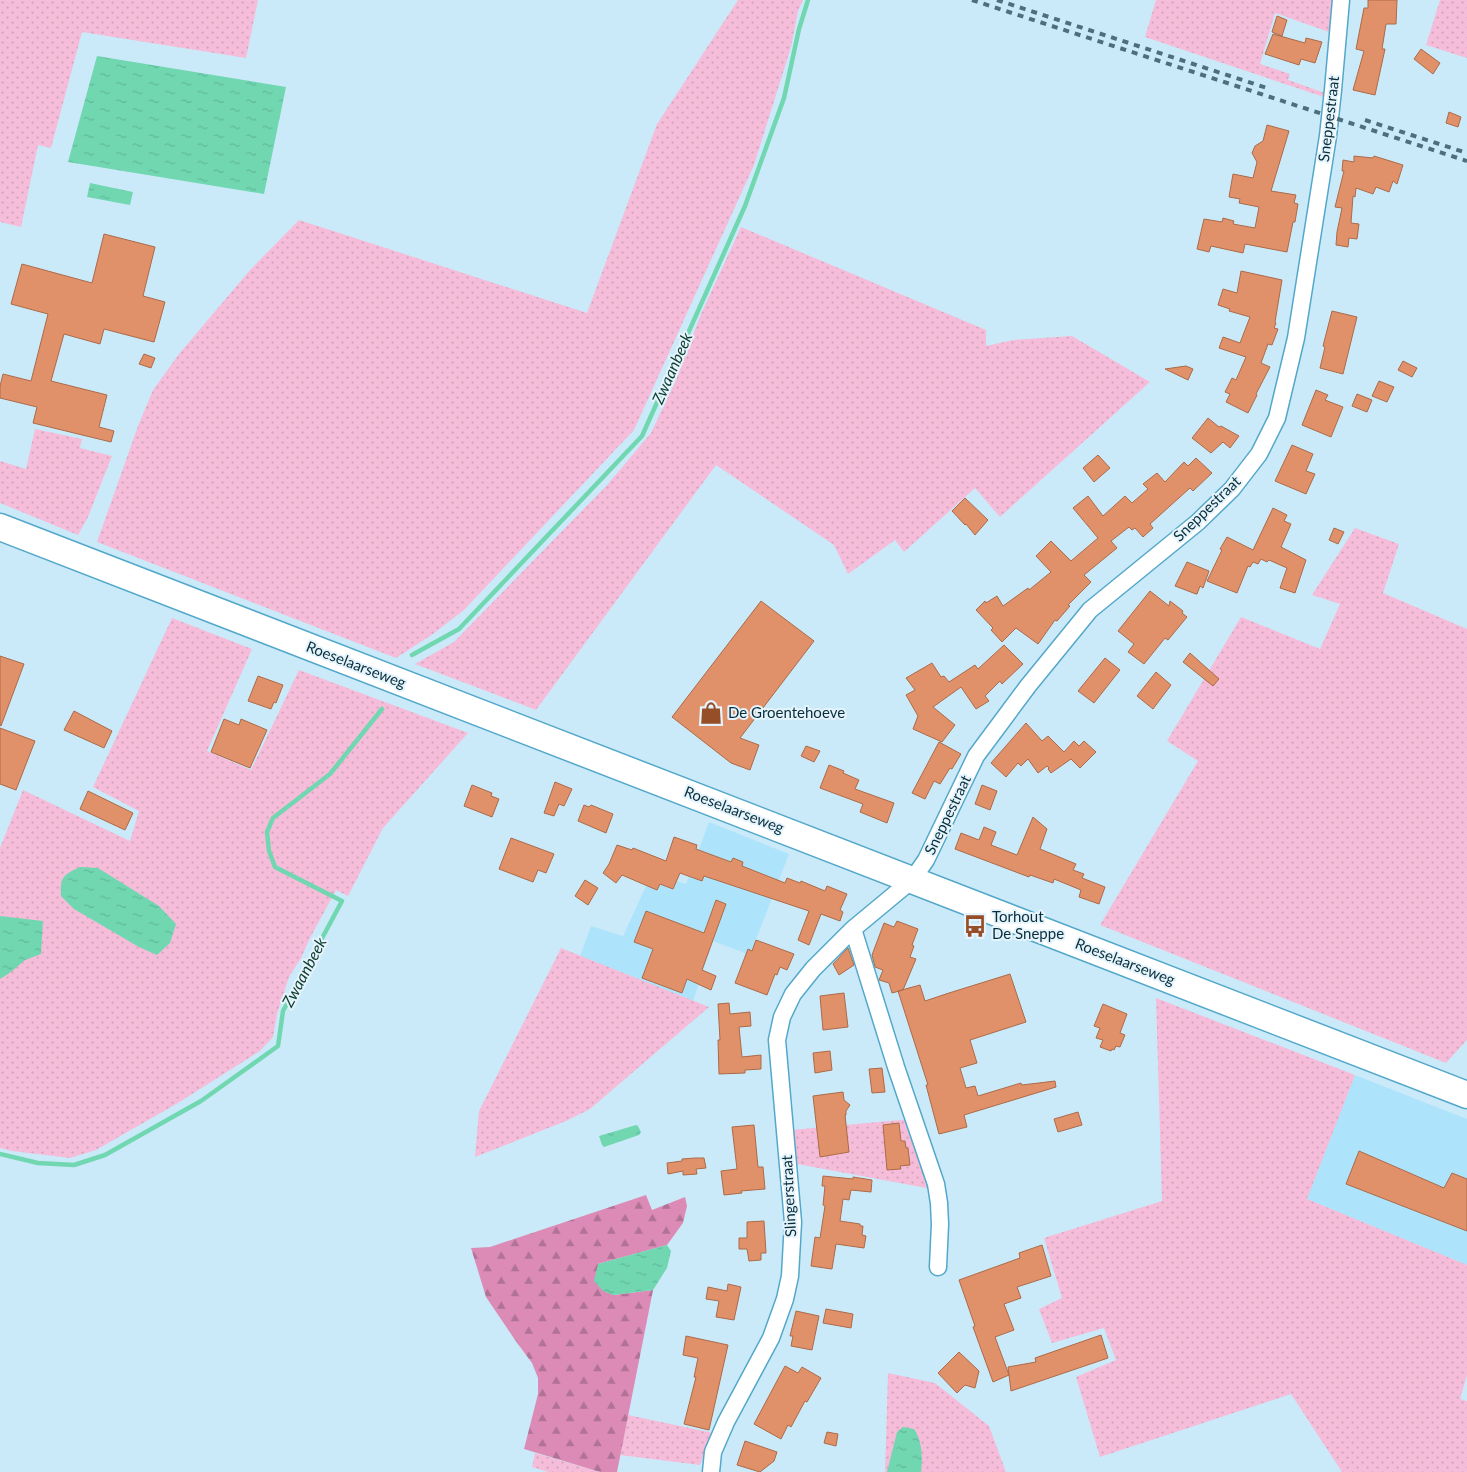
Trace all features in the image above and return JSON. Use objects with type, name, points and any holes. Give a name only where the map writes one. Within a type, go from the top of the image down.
[{"type":"main road","name":"Roeselaarseweg","points":[[0,527],[1467,1095]]},
{"type":"street","name":"Sneppestraat","points":[[912,880],[926,860],[976,756],[1028,686],[1090,610],[1198,522],[1232,489],[1258,454],[1277,418],[1296,338],[1328,136],[1334,90],[1341,0]]},
{"type":"street","name":"Slingerstraat","points":[[710,1472],[713,1452],[726,1422],[772,1338],[785,1299],[790,1276],[793,1222],[777,1040],[782,1017],[793,994],[813,969],[853,929],[912,880]]},
{"type":"street","points":[[853,929],[893,1058],[936,1184],[940,1224],[938,1267]]},
{"type":"shaded area","points":[[0,0],[258,0],[246,58],[82,32],[51,148],[38,145],[21,227],[0,222]]},
{"type":"shaded area","points":[[738,0],[803,0],[798,11],[791,47],[754,165],[634,430],[464,610],[433,634],[396,658],[97,542],[138,426],[153,390],[179,354],[250,270],[299,220],[587,313],[657,124]]},
{"type":"shaded area","points":[[1156,0],[1335,0],[1332,33],[1275,13],[1260,64],[1290,74],[1288,80],[1325,93],[1324,97],[1145,37]]},
{"type":"shaded area","points":[[1440,0],[1467,0],[1467,58],[1426,45]]},
{"type":"shaded area","points":[[741,227],[986,330],[986,346],[1013,340],[1072,336],[1150,382],[1000,517],[975,488],[904,552],[895,540],[848,574],[834,545],[716,465],[536,710],[415,664],[454,642],[607,485],[651,433],[676,380],[701,314]]},
{"type":"shaded area","points":[[35,429],[82,439],[80,448],[112,456],[88,517],[78,535],[0,503],[0,461],[26,469]]},
{"type":"shaded area","points":[[1355,528],[1399,544],[1383,593],[1467,629],[1467,1040],[1446,1063],[1100,925],[1198,761],[1167,741],[1241,617],[1320,649],[1340,604],[1312,595]]},
{"type":"shaded area","points":[[172,618],[252,649],[207,751],[251,770],[299,670],[468,733],[383,828],[348,896],[336,890],[301,958],[289,977],[277,1014],[273,1037],[260,1051],[178,1103],[96,1150],[70,1158],[0,1148],[0,848],[23,790],[130,841],[139,811],[93,787]]},
{"type":"shaded area","points":[[709,822],[789,854],[750,955],[713,941],[693,1001],[580,956],[591,926],[623,936],[652,873],[686,884]]},
{"type":"shaded area","points":[[561,948],[709,1007],[590,1109],[566,1121],[475,1157],[479,1111]]},
{"type":"shaded area","points":[[1156,998],[1355,1075],[1307,1199],[1467,1265],[1467,1375],[1460,1399],[1467,1401],[1467,1472],[1342,1472],[1291,1394],[1100,1457],[1076,1377],[1116,1360],[1104,1328],[1052,1343],[1039,1309],[1062,1298],[1044,1238],[1162,1201]]},
{"type":"shaded area","points":[[1355,1075],[1467,1119],[1467,1265],[1306,1199]]},
{"type":"shaded area","points":[[911,1119],[932,1189],[797,1164],[792,1130]]},
{"type":"shaded area","points":[[888,1373],[935,1383],[989,1426],[1006,1472],[885,1472]]},
{"type":"shaded area","points":[[628,1415],[713,1433],[700,1465],[620,1455]]},
{"type":"shaded area","points":[[535,1453],[600,1472],[548,1472],[532,1467]]},
{"type":"green space","points":[[646,1195],[652,1210],[685,1197],[687,1206],[683,1223],[667,1245],[598,1264],[613,1295],[653,1290],[617,1472],[600,1472],[524,1449],[538,1394],[538,1378],[532,1363],[486,1297],[471,1248],[490,1247]]},
{"type":"water","points":[[97,56],[286,87],[264,194],[68,162]]},
{"type":"water","points":[[90,183],[133,192],[130,205],[87,197]]},
{"type":"water","points":[[80,867],[98,868],[159,906],[176,924],[170,943],[157,955],[139,947],[74,909],[61,896],[61,885],[66,875]]},
{"type":"water","points":[[0,916],[43,921],[41,954],[25,960],[0,979]]},
{"type":"water","points":[[636,1125],[641,1132],[639,1135],[604,1147],[602,1145],[599,1136]]},
{"type":"water","points":[[667,1245],[671,1251],[667,1268],[653,1290],[613,1295],[603,1291],[594,1281],[598,1264]]},
{"type":"water","points":[[903,1427],[914,1429],[919,1439],[922,1455],[921,1472],[887,1472],[897,1432]]},
{"type":"building","points":[[1368,0],[1397,0],[1396,24],[1386,24],[1382,49],[1385,49],[1375,95],[1353,90],[1364,51],[1356,49],[1364,8],[1368,8]]},
{"type":"building","points":[[1277,16],[1287,20],[1282,36],[1272,32]]},
{"type":"building","points":[[1273,34],[1305,43],[1306,38],[1322,42],[1315,63],[1301,59],[1299,65],[1265,54]]},
{"type":"building","points":[[1421,49],[1440,63],[1433,74],[1414,59]]},
{"type":"building","points":[[1449,112],[1461,117],[1458,127],[1446,123]]},
{"type":"building","points":[[1267,125],[1289,131],[1271,191],[1296,195],[1294,203],[1298,204],[1287,252],[1245,244],[1243,253],[1211,246],[1209,252],[1197,249],[1204,219],[1222,222],[1223,218],[1234,221],[1233,224],[1255,228],[1259,207],[1239,203],[1240,199],[1229,197],[1233,174],[1253,178],[1257,162],[1252,153],[1255,146],[1263,141]]},
{"type":"building","points":[[1354,156],[1373,158],[1374,156],[1403,165],[1397,184],[1393,181],[1389,192],[1376,187],[1373,194],[1356,188],[1355,197],[1353,196],[1351,223],[1359,224],[1357,239],[1349,238],[1348,247],[1336,245],[1342,208],[1335,207],[1344,171],[1342,171],[1343,160],[1354,162]]},
{"type":"building","points":[[104,234],[155,247],[143,296],[165,302],[154,342],[104,329],[100,344],[64,334],[51,381],[107,395],[99,427],[114,431],[111,442],[33,423],[37,407],[0,398],[3,374],[31,381],[48,314],[11,304],[22,264],[92,283]]},
{"type":"building","points":[[1241,271],[1282,280],[1274,328],[1278,329],[1272,345],[1268,344],[1261,363],[1270,367],[1248,413],[1226,402],[1230,394],[1225,392],[1232,378],[1236,380],[1246,357],[1219,348],[1223,337],[1240,343],[1250,317],[1229,311],[1230,309],[1218,305],[1223,289],[1237,293]]},
{"type":"building","points":[[1332,311],[1357,317],[1343,374],[1320,368],[1325,347],[1323,346]]},
{"type":"building","points":[[144,354],[155,358],[151,368],[139,364]]},
{"type":"building","points":[[1403,361],[1417,368],[1412,377],[1398,370]]},
{"type":"building","points":[[1186,366],[1193,369],[1188,380],[1165,369]]},
{"type":"building","points":[[1379,381],[1394,387],[1387,402],[1372,396]]},
{"type":"building","points":[[1316,390],[1328,395],[1325,400],[1343,407],[1331,437],[1302,425]]},
{"type":"building","points":[[1357,394],[1372,400],[1367,412],[1352,406]]},
{"type":"building","points":[[1208,418],[1219,427],[1221,426],[1239,436],[1230,448],[1223,442],[1211,453],[1192,438]]},
{"type":"building","points":[[1292,445],[1313,454],[1306,471],[1315,474],[1306,494],[1275,481]]},
{"type":"building","points":[[1098,455],[1110,468],[1094,482],[1083,468]]},
{"type":"building","points":[[1196,458],[1212,473],[1193,491],[1190,488],[1150,524],[1153,528],[1143,537],[1135,528],[1132,530],[1129,527],[1111,541],[1117,548],[1084,575],[1091,582],[1068,605],[1070,606],[1057,621],[1055,620],[1038,644],[1016,628],[1002,642],[991,630],[993,628],[976,610],[985,601],[986,603],[997,596],[1003,606],[1028,588],[1029,590],[1051,572],[1036,556],[1051,541],[1071,561],[1098,538],[1073,508],[1088,496],[1103,516],[1125,496],[1132,503],[1148,489],[1143,484],[1157,473],[1165,482],[1184,462],[1188,466]]},
{"type":"building","points":[[965,498],[988,520],[975,535],[952,511]]},
{"type":"building","points":[[1273,508],[1287,515],[1284,521],[1291,524],[1281,547],[1306,560],[1295,593],[1280,588],[1287,568],[1269,560],[1267,562],[1261,559],[1258,564],[1253,562],[1250,567],[1248,566],[1237,593],[1207,581],[1227,537],[1253,550]]},
{"type":"building","points":[[1334,528],[1344,532],[1338,544],[1329,540]]},
{"type":"building","points":[[1187,562],[1209,571],[1203,588],[1200,586],[1197,594],[1175,586]]},
{"type":"building","points":[[1150,591],[1169,606],[1170,601],[1183,611],[1182,613],[1187,617],[1168,640],[1165,638],[1144,664],[1128,652],[1134,644],[1118,631]]},
{"type":"building","points":[[761,601],[814,641],[740,738],[759,745],[750,770],[731,763],[672,717]]},
{"type":"building","points":[[1004,645],[1023,664],[1002,684],[1000,681],[985,696],[989,701],[976,709],[961,687],[933,707],[955,725],[942,742],[913,729],[918,716],[906,695],[915,690],[906,678],[932,663],[941,677],[944,676],[949,682],[975,665],[978,669]]},
{"type":"building","points":[[1190,653],[1219,679],[1213,686],[1183,662]]},
{"type":"building","points":[[0,656],[24,664],[1,726],[0,725]]},
{"type":"building","points":[[1105,658],[1120,670],[1094,703],[1078,691]]},
{"type":"building","points":[[1156,672],[1171,685],[1153,709],[1137,696]]},
{"type":"building","points":[[258,676],[283,685],[276,703],[274,702],[271,709],[248,701]]},
{"type":"building","points":[[74,711],[112,731],[104,748],[64,730]]},
{"type":"building","points":[[224,719],[239,725],[241,719],[267,730],[250,768],[211,752]]},
{"type":"building","points":[[1026,723],[1042,741],[1048,736],[1064,752],[1074,741],[1079,746],[1084,741],[1096,752],[1080,768],[1071,759],[1051,773],[1047,766],[1038,773],[1028,759],[1021,766],[1018,763],[1006,777],[991,763]]},
{"type":"building","points":[[0,728],[35,741],[16,790],[0,784]]},
{"type":"building","points":[[939,742],[961,754],[940,784],[934,781],[925,799],[912,793]]},
{"type":"building","points":[[806,746],[820,751],[814,762],[801,756]]},
{"type":"building","points":[[829,765],[859,780],[855,789],[894,803],[887,823],[860,812],[863,804],[820,788]]},
{"type":"building","points":[[555,782],[572,789],[564,806],[559,804],[554,816],[544,813]]},
{"type":"building","points":[[472,785],[492,793],[491,796],[499,799],[492,817],[464,806]]},
{"type":"building","points":[[982,785],[997,791],[990,810],[975,804]]},
{"type":"building","points":[[88,791],[133,813],[125,830],[80,809]]},
{"type":"building","points":[[584,805],[589,807],[591,805],[613,814],[606,833],[578,821]]},
{"type":"building","points":[[1033,817],[1047,829],[1040,849],[1076,864],[1073,870],[1084,874],[1082,878],[1105,887],[1099,904],[1079,897],[1081,890],[1054,879],[1053,883],[1030,875],[1029,877],[955,849],[961,833],[979,840],[984,827],[996,832],[991,845],[1017,855]]},
{"type":"building","points":[[674,837],[697,845],[696,849],[731,862],[733,858],[743,862],[742,866],[785,883],[787,878],[800,883],[801,881],[825,891],[827,886],[847,894],[840,910],[843,912],[840,921],[821,914],[809,945],[798,940],[809,911],[704,876],[702,881],[680,873],[673,889],[660,884],[657,890],[622,875],[616,883],[603,873],[617,845],[632,850],[633,848],[666,861]]},
{"type":"building","points":[[511,838],[554,854],[546,873],[538,870],[533,882],[499,869]]},
{"type":"building","points":[[585,880],[598,888],[588,905],[575,896]]},
{"type":"building","points":[[716,900],[726,904],[702,970],[716,976],[711,990],[687,979],[682,993],[642,978],[653,949],[634,942],[646,911],[704,933]]},
{"type":"building","points":[[897,921],[918,929],[910,957],[916,959],[903,990],[892,993],[889,983],[879,980],[883,970],[875,967],[872,955],[884,923],[894,927]]},
{"type":"building","points":[[756,940],[794,954],[787,970],[780,967],[777,975],[775,974],[767,995],[735,983],[748,949],[752,951]]},
{"type":"building","points":[[848,948],[854,965],[839,975],[833,964]]},
{"type":"building","points":[[1010,974],[1026,1022],[970,1040],[977,1063],[960,1068],[966,1088],[975,1086],[978,1096],[1021,1083],[1022,1085],[1055,1081],[1056,1087],[964,1115],[967,1127],[939,1134],[926,1085],[928,1085],[898,991],[920,985],[925,1001]]},
{"type":"building","points":[[844,993],[848,1027],[823,1030],[820,996]]},
{"type":"building","points":[[729,1003],[730,1014],[750,1012],[751,1026],[739,1027],[742,1057],[761,1055],[761,1069],[745,1070],[745,1073],[719,1074],[718,1004]]},
{"type":"building","points":[[1103,1004],[1127,1014],[1120,1033],[1125,1035],[1120,1047],[1116,1046],[1111,1051],[1100,1047],[1103,1040],[1096,1038],[1100,1028],[1094,1026]]},
{"type":"building","points":[[830,1051],[832,1070],[815,1073],[813,1053]]},
{"type":"building","points":[[882,1068],[885,1092],[872,1093],[869,1069]]},
{"type":"building","points":[[843,1092],[844,1100],[850,1105],[845,1115],[849,1152],[820,1157],[813,1096]]},
{"type":"building","points":[[1078,1112],[1082,1125],[1058,1132],[1054,1119]]},
{"type":"building","points":[[899,1123],[901,1141],[905,1141],[906,1148],[908,1148],[910,1165],[900,1166],[901,1169],[887,1170],[883,1125]]},
{"type":"building","points":[[754,1125],[758,1167],[763,1167],[765,1189],[724,1195],[721,1171],[737,1169],[732,1127]]},
{"type":"building","points":[[1359,1151],[1444,1188],[1452,1173],[1467,1179],[1467,1231],[1346,1184]]},
{"type":"building","points":[[704,1158],[706,1168],[696,1169],[697,1174],[683,1175],[683,1171],[668,1174],[667,1163]]},
{"type":"building","points":[[823,1176],[872,1180],[871,1192],[851,1190],[849,1200],[843,1199],[840,1221],[863,1226],[862,1235],[866,1236],[864,1248],[836,1244],[832,1269],[811,1266],[815,1237],[820,1238],[825,1206],[823,1205],[825,1186],[822,1186]]},
{"type":"building","points":[[764,1221],[766,1253],[761,1253],[761,1260],[749,1261],[747,1249],[739,1249],[739,1238],[747,1238],[747,1222]]},
{"type":"building","points":[[1042,1245],[1051,1276],[1017,1287],[1021,1298],[1004,1304],[1014,1330],[995,1337],[1009,1375],[993,1382],[973,1327],[975,1326],[959,1280],[1020,1258],[1019,1253]]},
{"type":"building","points":[[728,1284],[741,1287],[734,1320],[716,1317],[719,1301],[706,1299],[708,1287],[727,1291]]},
{"type":"building","points":[[826,1309],[853,1314],[851,1328],[823,1323]]},
{"type":"building","points":[[796,1311],[819,1316],[812,1350],[791,1346],[793,1336],[790,1336]]},
{"type":"building","points":[[1101,1335],[1108,1358],[1011,1391],[1008,1367],[1036,1362],[1035,1358]]},
{"type":"building","points":[[686,1336],[728,1345],[709,1430],[684,1424],[696,1377],[694,1377],[698,1358],[683,1355]]},
{"type":"building","points":[[959,1352],[979,1371],[975,1388],[965,1385],[957,1393],[938,1373]]},
{"type":"building","points":[[785,1366],[798,1373],[802,1367],[821,1378],[807,1402],[805,1401],[791,1427],[788,1425],[781,1439],[754,1424]]},
{"type":"building","points":[[827,1432],[838,1434],[836,1446],[824,1443]]},
{"type":"building","points":[[745,1441],[777,1452],[774,1461],[760,1472],[737,1465]]},
{"type":"waterway","name":"Zwaanbeek","points":[[412,655],[459,629],[642,436],[745,206],[784,98],[799,29],[808,0]]},
{"type":"waterway","name":"Zwaanbeek","points":[[0,1154],[38,1163],[74,1165],[105,1155],[201,1101],[278,1046],[283,1011],[342,901],[275,867],[269,851],[267,832],[273,818],[330,774],[382,709]]},
{"type":"railway","points":[[972,0],[1467,161]]},
{"type":"railway","points":[[997,0],[1270,89]]},
{"type":"railway","points":[[1365,120],[1467,153]]},
{"type":"place","name":"De Groentehoeve","points":[[711,713]]},
{"type":"place","name":"Torhout De Sneppe","points":[[975,926]]}]
